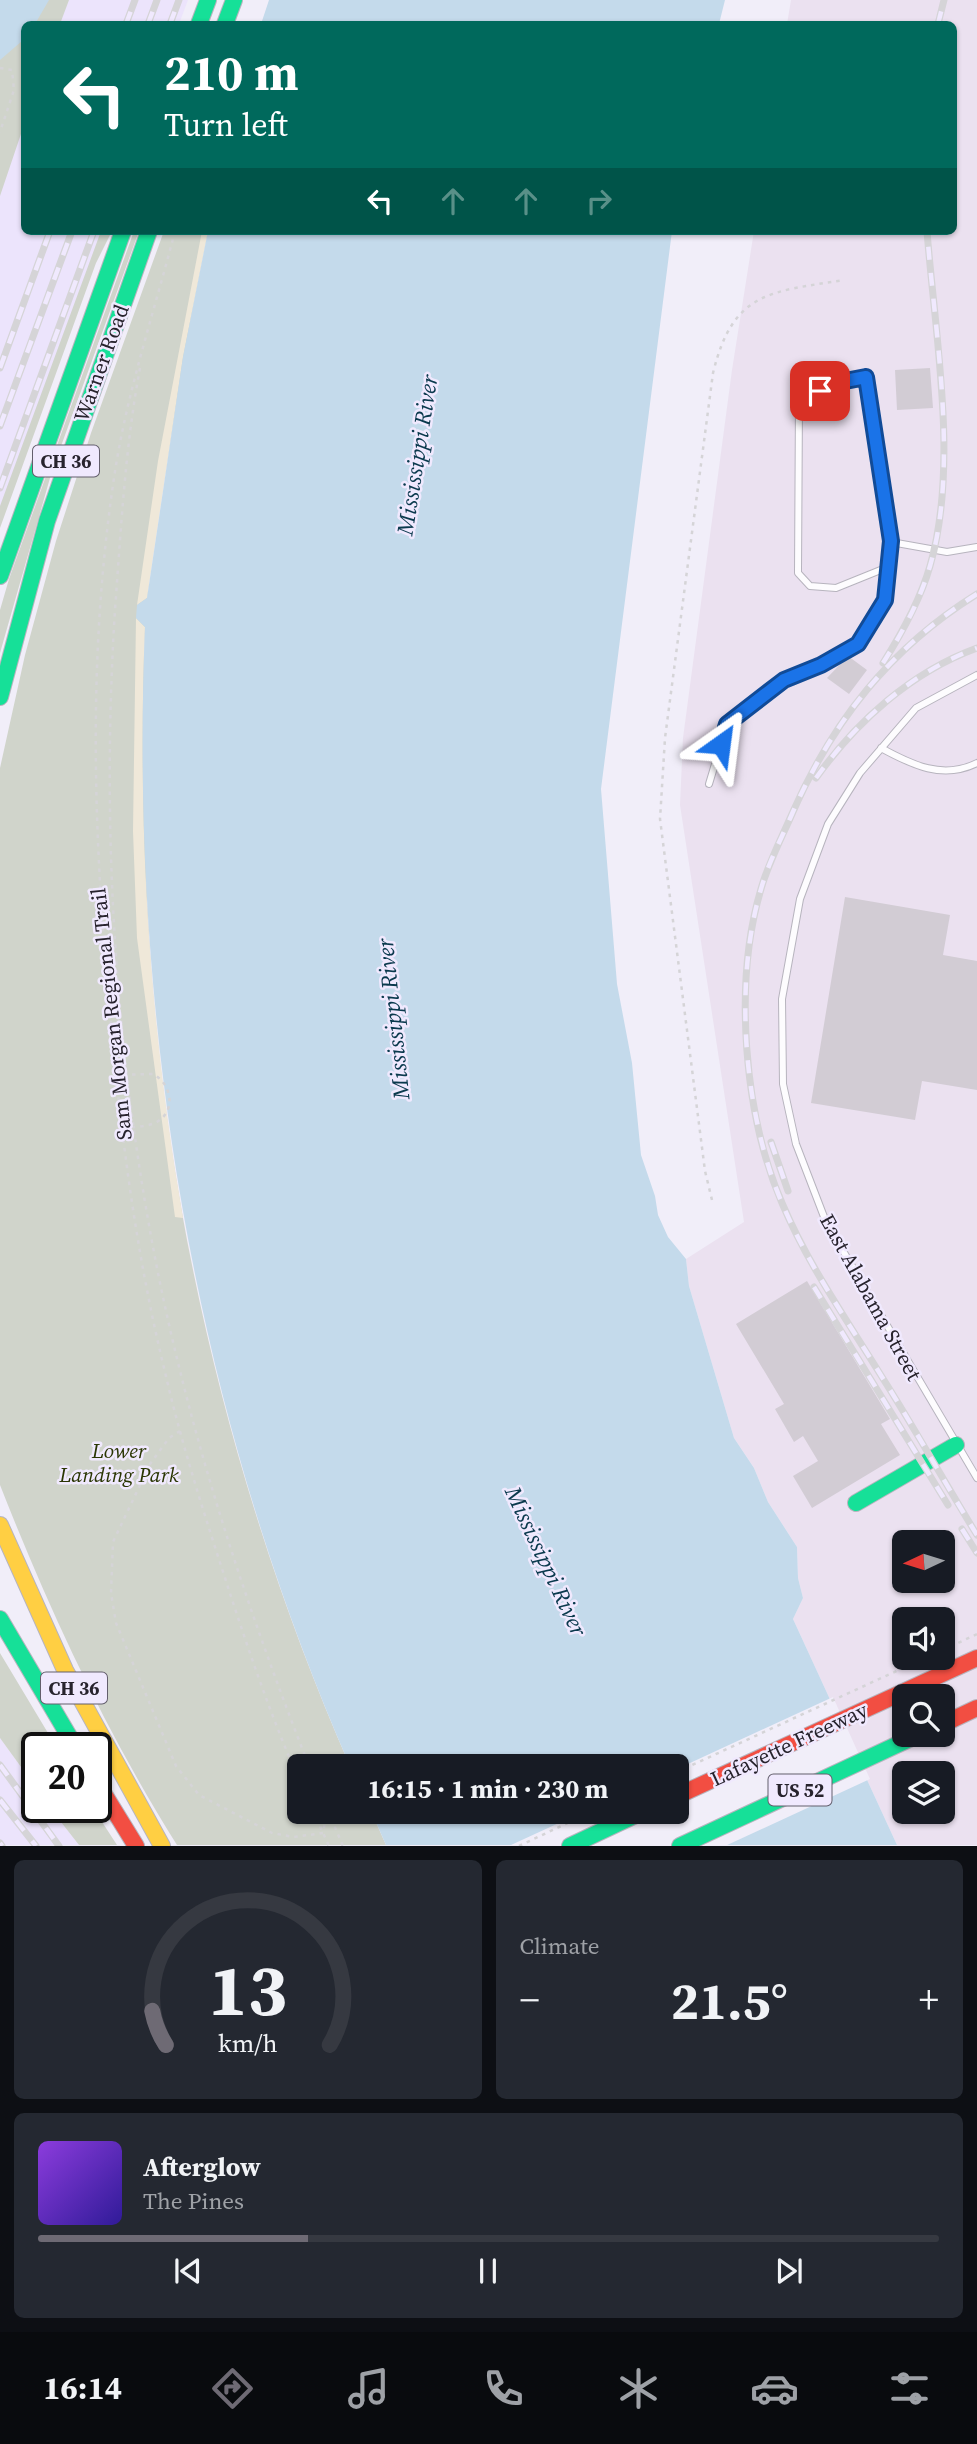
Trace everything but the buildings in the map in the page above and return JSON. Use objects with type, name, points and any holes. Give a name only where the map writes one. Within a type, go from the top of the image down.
[{"type":"main road","points":[[200,21],[208,0]]},
{"type":"main road","points":[[226,21],[234,0]]},
{"type":"main road","name":"Warner Road","points":[[0,576],[33,477],[122,235]]},
{"type":"main road","name":"Warner Road","points":[[0,697],[55,496],[148,235]]},
{"type":"main road","points":[[856,1503],[956,1445]]},
{"type":"main road","name":"CH 36","points":[[0,1525],[71,1682],[162,1846]]},
{"type":"main road","name":"CH 36","points":[[0,1619],[67,1732]]},
{"type":"main road","name":"Lafayette Freeway","points":[[689,1790],[977,1658]]},
{"type":"main road","points":[[955,1718],[977,1708]]},
{"type":"main road","name":"US 52","points":[[680,1846],[892,1747]]},
{"type":"main road","points":[[112,1807],[136,1846]]},
{"type":"main road","points":[[570,1846],[617,1824]]},
{"type":"lane","points":[[709,785],[727,724],[784,680],[821,665],[858,644],[885,600],[891,541],[866,377],[840,382],[799,400],[798,573],[810,586],[835,588],[888,568]]},
{"type":"lane","points":[[891,541],[947,552],[977,547]]},
{"type":"lane","name":"East Alabama Street","points":[[977,676],[916,708],[860,773],[828,824],[800,899],[782,999],[783,1084],[796,1144],[826,1222],[977,1478]]},
{"type":"lane","points":[[881,748],[918,768],[965,769],[977,763]]},
{"type":"path","points":[[0,68],[12,70],[15,84],[0,132]]},
{"type":"path","name":"Sam Morgan Regional Trail","points":[[174,235],[112,489],[96,723],[97,852],[115,1075],[150,1302],[180,1431],[241,1628],[289,1754]]},
{"type":"path","points":[[712,1200],[701,1144],[660,819],[665,738],[713,373],[721,341],[737,314],[764,297],[844,280]]},
{"type":"path","points":[[147,338],[127,456],[110,720],[113,902],[128,1074],[159,1277],[191,1413],[236,1567],[305,1754]]},
{"type":"path","points":[[115,1075],[141,1073],[158,1077],[169,1096],[163,1117],[146,1125],[122,1128]]},
{"type":"path","points":[[180,1431],[169,1438],[150,1464],[113,1542],[111,1593],[116,1623],[176,1766],[199,1795],[272,1833],[294,1837],[323,1833]]},
{"type":"path","points":[[955,1644],[977,1634]]},
{"type":"path","points":[[689,1766],[899,1670]]},
{"type":"path","points":[[319,1824],[329,1846]]},
{"type":"path","points":[[323,1833],[325,1824]]},
{"type":"path","points":[[334,1824],[343,1846]]},
{"type":"path","points":[[519,1846],[566,1824]]},
{"type":"shaded area","points":[[67,0],[188,0],[180,21],[59,21]]},
{"type":"shaded area","points":[[791,0],[977,0],[977,1845],[897,1845],[793,1619],[803,1598],[798,1578],[797,1547],[768,1502],[754,1468],[734,1438],[689,1286],[686,1259],[744,1222],[680,805],[683,738],[732,370],[753,235],[957,235],[957,21],[788,21]]},
{"type":"shaded area","points":[[21,123],[21,235],[102,235],[0,512],[0,182]]},
{"type":"shaded area","points":[[0,1738],[21,1767],[21,1823],[62,1823],[79,1845],[0,1845]]},
{"type":"green space","points":[[0,0],[69,0],[61,21],[21,21],[21,134],[0,196]]},
{"type":"green space","points":[[100,235],[110,235],[96,263],[0,528],[0,506]]},
{"type":"green space","points":[[133,235],[138,235],[52,471],[0,653],[0,610]]},
{"type":"green space","name":"Lower Landing Park","points":[[163,235],[207,235],[186,344],[158,520],[145,628],[147,901],[156,1028],[188,1244],[211,1352],[239,1458],[272,1563],[309,1666],[345,1754],[287,1754],[287,1824],[377,1824],[386,1845],[177,1845],[126,1759],[80,1669],[38,1578],[0,1485],[0,768],[25,655],[56,541],[91,433]]},
{"type":"green space","points":[[0,1653],[47,1732],[21,1732],[21,1767],[0,1738]]},
{"type":"green space","points":[[62,1823],[103,1823],[117,1845],[79,1845]]},
{"type":"sand","points":[[201,235],[207,235],[183,357],[147,598],[137,605],[158,461]]},
{"type":"sand","points":[[136,618],[145,627],[143,775],[148,924],[162,1071],[183,1218],[175,1217],[137,938],[133,831]]},
{"type":"water","points":[[0,0],[49,0],[37,21],[21,21],[21,42],[0,60]]},
{"type":"water","points":[[269,0],[725,0],[720,21],[262,21]]},
{"type":"water","name":"Mississippi River","points":[[207,235],[671,235],[601,789],[617,984],[632,1063],[641,1155],[655,1196],[658,1215],[668,1237],[686,1259],[689,1286],[734,1438],[754,1468],[768,1502],[797,1547],[798,1578],[803,1598],[793,1619],[897,1845],[386,1845],[377,1824],[689,1824],[689,1754],[345,1754],[295,1630],[249,1492],[212,1351],[183,1209],[161,1064],[148,919],[143,773],[145,627],[136,618],[137,605],[147,598],[183,357]]},
{"type":"pier","points":[[833,1697],[870,1779],[725,1846],[511,1845],[557,1824],[689,1824],[689,1763]]},
{"type":"railway","points":[[127,21],[135,0]]},
{"type":"railway","points":[[149,21],[157,0]]},
{"type":"railway","points":[[171,21],[179,0]]},
{"type":"railway","points":[[939,21],[944,0]]},
{"type":"railway","points":[[0,368],[49,235]]},
{"type":"railway","points":[[0,426],[71,235]]},
{"type":"railway","points":[[0,488],[93,235]]},
{"type":"railway","points":[[883,663],[921,592],[939,527],[944,443],[927,235]]},
{"type":"railway","points":[[977,594],[917,638],[891,663],[845,718],[826,748],[792,814],[761,889],[752,926],[745,1006],[751,1090],[759,1130],[769,1168],[792,1226],[977,1535]]},
{"type":"railway","points":[[816,778],[849,737],[887,701],[930,671],[977,648]]},
{"type":"railway","points":[[771,1142],[788,1191]]},
{"type":"railway","points":[[814,1287],[948,1505]]},
{"type":"railway","points":[[962,1529],[977,1553]]},
{"type":"railway","points":[[0,1765],[59,1846]]},
{"type":"railway","points":[[0,1800],[36,1846]]},
{"type":"traffic: fast","points":[[200,21],[208,0]]},
{"type":"traffic: fast","points":[[226,21],[234,0]]},
{"type":"traffic: fast","points":[[0,576],[122,235]]},
{"type":"traffic: fast","points":[[0,697],[47,521],[148,235]]},
{"type":"traffic: fast","points":[[856,1503],[956,1445]]},
{"type":"traffic: fast","points":[[0,1619],[67,1732]]},
{"type":"traffic: fast","points":[[680,1846],[892,1747]]},
{"type":"traffic: fast","points":[[570,1846],[617,1824]]},
{"type":"traffic: slow","points":[[0,1525],[65,1670],[162,1846]]},
{"type":"traffic: jam","points":[[689,1790],[977,1658]]},
{"type":"traffic: jam","points":[[955,1718],[977,1708]]},
{"type":"traffic: jam","points":[[112,1807],[136,1846]]},
{"type":"route","points":[[721,744],[727,724],[784,680],[821,665],[858,644],[885,600],[891,541],[866,377],[840,382],[820,391]]}]
